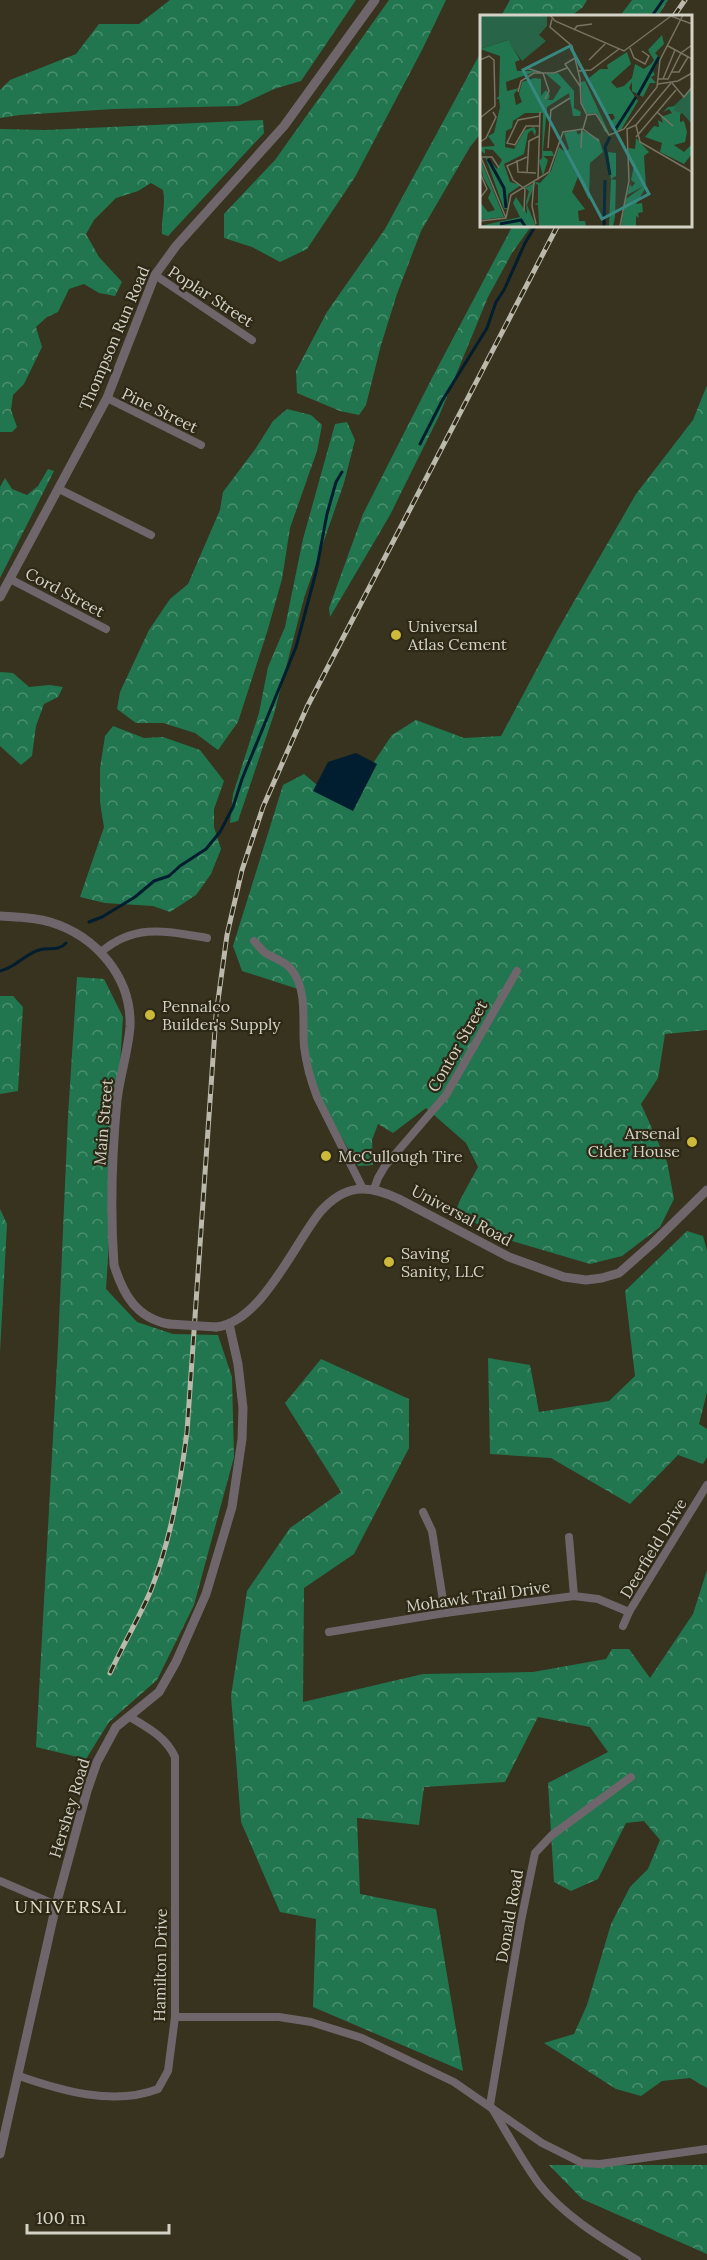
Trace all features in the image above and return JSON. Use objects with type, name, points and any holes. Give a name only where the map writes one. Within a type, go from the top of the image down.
[{"type":"street","name":"Thompson Run Road","points":[[0,597],[107,398],[155,275],[176,246],[284,126],[375,0]]},
{"type":"street","name":"Poplar Street","points":[[155,275],[252,340]]},
{"type":"street","name":"Pine Street","points":[[107,398],[201,445]]},
{"type":"street","points":[[59,489],[151,535]]},
{"type":"street","name":"Cord Street","points":[[10,579],[106,629]]},
{"type":"street","name":"Main Street","points":[[0,916],[49,922],[93,944],[119,979],[127,1001],[130,1025],[118,1097],[113,1155],[114,1264],[130,1303],[152,1319],[170,1324],[216,1327],[230,1324]]},
{"type":"street","points":[[101,952],[119,939],[146,930],[207,938]]},
{"type":"street","points":[[230,1324],[253,1309],[308,1227],[326,1205],[362,1187],[316,1097],[304,1048],[301,990],[296,978],[291,969],[282,961],[265,953],[254,941]]},
{"type":"street","name":"Contor Street","points":[[374,1190],[385,1166],[446,1095],[517,970]]},
{"type":"street","name":"Universal Road","points":[[362,1187],[399,1199],[509,1257],[564,1277],[586,1280],[619,1273],[707,1190]]},
{"type":"street","name":"Hershey Road","points":[[0,2154],[56,1905],[97,1762],[116,1727],[159,1692],[176,1662],[206,1594],[232,1507],[242,1439],[243,1408],[230,1324]]},
{"type":"street","name":"Deerfield Drive","points":[[623,1626],[629,1612],[707,1485]]},
{"type":"street","points":[[423,1512],[432,1532],[445,1613]]},
{"type":"street","points":[[569,1537],[574,1596]]},
{"type":"street","name":"Mohawk Trail Drive","points":[[329,1632],[445,1613],[574,1596],[598,1599],[629,1612]]},
{"type":"street","name":"Hamilton Drive","points":[[19,2076],[43,2085],[113,2098],[149,2093],[158,2089],[168,2071],[175,2017],[175,1757],[170,1745],[130,1717]]},
{"type":"street","name":"Donald Road","points":[[490,2105],[521,1921],[535,1853],[552,1835],[631,1777]]},
{"type":"street","points":[[0,1881],[56,1905]]},
{"type":"street","points":[[175,2017],[279,2017],[311,2022],[362,2038],[454,2082],[542,2143],[582,2163],[600,2164],[707,2149]]},
{"type":"street","points":[[490,2105],[540,2185],[570,2214],[597,2235],[637,2260]]},
{"type":"green space","points":[[170,0],[356,0],[301,81],[274,89],[238,106],[113,109],[0,118],[0,90],[10,80],[76,54],[99,24],[139,24]]},
{"type":"green space","points":[[389,0],[446,0],[355,177],[307,249],[280,262],[252,247],[224,238],[224,214],[275,160]]},
{"type":"green space","points":[[510,0],[587,0],[583,7],[572,15],[502,15]]},
{"type":"green space","points":[[632,0],[668,0],[659,15],[621,15]]},
{"type":"green space","points":[[480,54],[480,134],[470,147],[421,231],[397,294],[366,405],[359,415],[340,411],[297,393],[296,371],[327,312],[385,229]]},
{"type":"green space","points":[[263,120],[264,133],[168,236],[162,234],[163,190],[151,183],[138,191],[116,198],[94,220],[86,234],[99,257],[122,282],[115,296],[99,293],[84,284],[69,289],[58,312],[47,317],[36,327],[42,347],[24,384],[13,395],[11,410],[17,427],[12,432],[0,432],[0,129],[46,130]]},
{"type":"green space","points":[[512,226],[531,226],[512,253],[488,297],[439,416],[390,515],[330,617],[329,608],[363,514]]},
{"type":"green space","points":[[707,385],[707,1030],[665,1034],[658,1078],[641,1104],[667,1162],[674,1199],[660,1227],[622,1256],[590,1264],[512,1241],[455,1213],[478,1167],[466,1143],[426,1108],[393,1133],[378,1124],[372,1140],[373,1165],[358,1166],[305,1074],[301,990],[242,971],[233,946],[283,785],[304,774],[330,796],[349,799],[392,735],[416,720],[464,738],[501,736],[557,631],[636,494],[693,420]]},
{"type":"green space","points":[[287,409],[311,415],[322,425],[317,451],[290,528],[282,579],[268,629],[238,722],[218,750],[195,733],[163,723],[136,723],[117,709],[120,692],[149,630],[170,599],[188,584],[220,510],[223,492],[273,421]]},
{"type":"green space","points":[[347,422],[355,440],[344,483],[304,598],[274,714],[238,821],[230,823],[233,794],[259,713],[268,667],[285,627],[303,539],[335,424]]},
{"type":"green space","points":[[48,469],[54,471],[0,578],[0,487],[5,478],[12,489],[27,495],[38,486]]},
{"type":"green space","points":[[0,672],[13,673],[29,687],[50,685],[63,687],[58,697],[44,704],[36,726],[32,756],[21,765],[0,746]]},
{"type":"green space","points":[[113,726],[144,738],[163,737],[200,750],[224,781],[214,809],[214,827],[221,849],[211,874],[196,895],[170,912],[153,906],[105,903],[80,897],[104,827],[100,802],[100,768],[105,736]]},
{"type":"green space","points":[[77,977],[104,979],[123,1017],[106,1289],[137,1322],[173,1334],[218,1335],[232,1377],[234,1457],[194,1605],[157,1680],[109,1722],[86,1759],[36,1747]]},
{"type":"green space","points":[[0,996],[13,996],[23,1007],[18,1091],[0,1094]]},
{"type":"green space","points":[[0,1209],[7,1224],[0,1352]]},
{"type":"green space","points":[[687,1231],[703,1236],[707,1251],[707,1392],[699,1424],[707,1429],[707,1457],[703,1464],[678,1455],[630,1504],[551,1458],[490,1454],[488,1358],[530,1365],[539,1412],[609,1401],[635,1376],[625,1291]]},
{"type":"green space","points":[[321,1359],[409,1399],[409,1448],[354,1554],[304,1588],[303,1702],[423,1674],[533,1672],[606,1659],[612,1649],[629,1649],[650,1678],[693,1614],[707,1570],[707,2088],[690,2078],[662,2081],[641,2096],[616,2089],[544,2043],[574,2034],[587,2005],[611,1924],[630,1887],[648,1869],[660,1840],[644,1821],[626,1823],[598,1879],[571,1891],[554,1882],[548,1783],[608,1752],[590,1727],[538,1717],[505,1782],[424,1787],[419,1825],[357,1818],[360,1894],[436,1909],[463,2071],[313,2007],[316,1919],[280,1912],[241,1822],[231,1696],[247,1591],[290,1528],[341,1492],[285,1403]]},
{"type":"green space","points":[[549,2165],[707,2165],[707,2254],[582,2199]]},
{"type":"water","points":[[356,753],[377,764],[353,811],[313,791],[328,762]]},
{"type":"waterway","points":[[653,15],[663,0]]},
{"type":"waterway","points":[[420,444],[442,401],[487,328],[496,302],[535,226]]},
{"type":"waterway","points":[[89,922],[102,917],[135,897],[154,881],[169,876],[206,849],[220,832],[233,807],[242,779],[296,647],[316,572],[327,514],[336,482],[342,472]]},
{"type":"waterway","points":[[0,971],[34,952],[57,948],[66,943]]},
{"type":"railway","points":[[675,15],[685,0]]},
{"type":"railway","points":[[110,1673],[158,1571],[174,1512],[181,1472],[187,1432],[216,1015],[227,935],[242,870],[263,807],[307,707],[557,226]]},
{"type":"place","name":"Universal Atlas Cement","points":[[396,635]]},
{"type":"place","name":"Pennalco Builder's Supply","points":[[150,1015]]},
{"type":"place","name":"Arsenal Cider House","points":[[692,1142]]},
{"type":"place","name":"McCullough Tire","points":[[326,1156]]},
{"type":"place","name":"Saving Sanity, LLC","points":[[389,1262]]},
{"type":"district","name":"UNIVERSAL","points":[[71,1906]]}]
